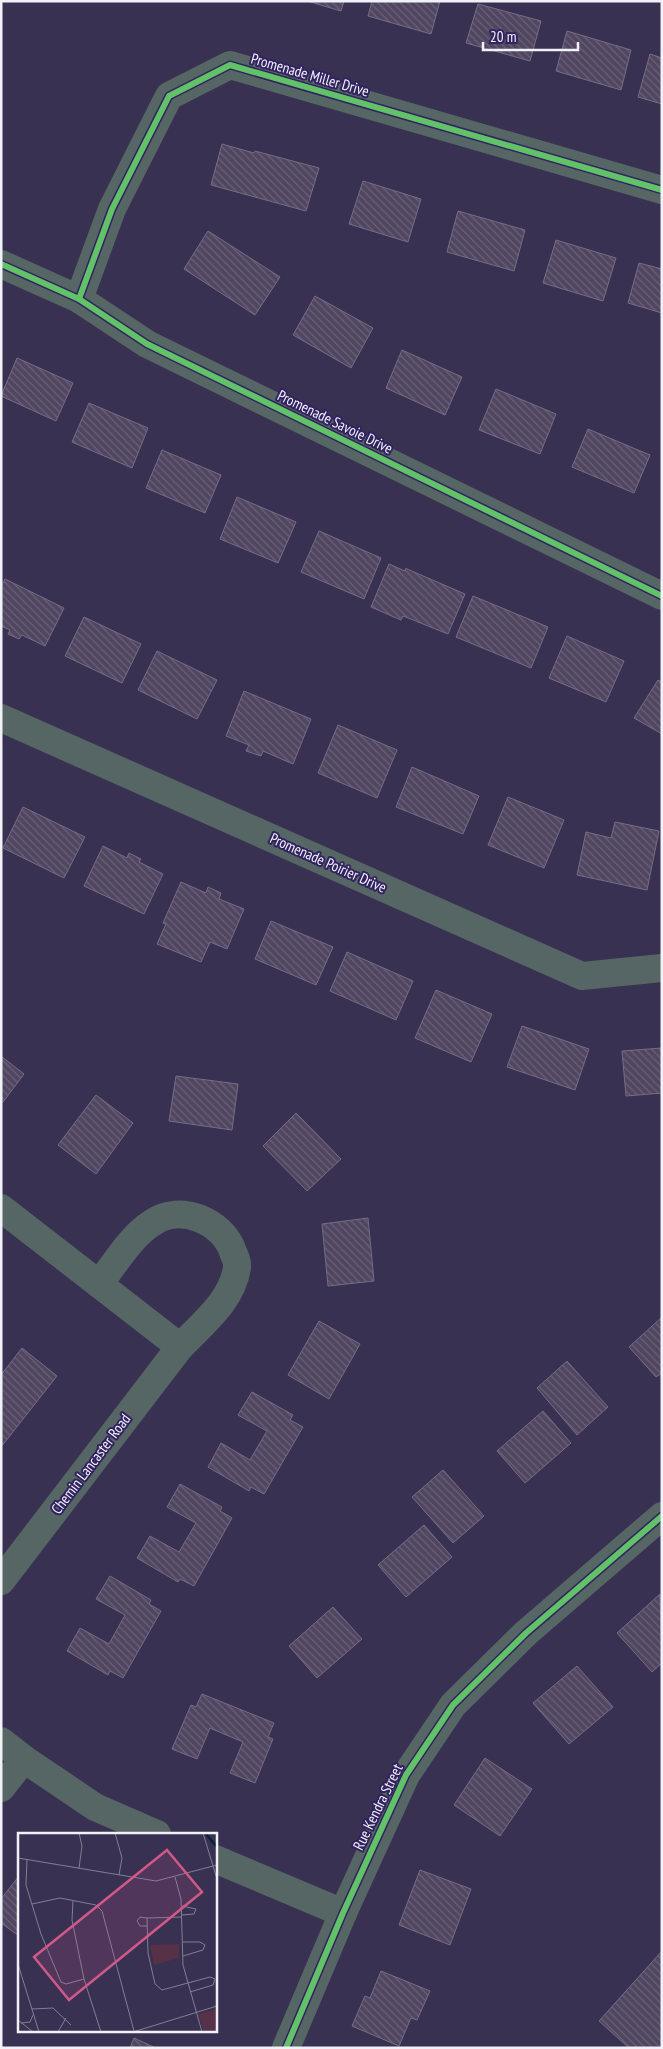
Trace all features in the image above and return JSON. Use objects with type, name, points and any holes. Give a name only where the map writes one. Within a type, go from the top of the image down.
[{"type":"street","name":"Promenade Miller Drive","points":[[79,298],[112,209],[169,96],[230,65],[662,190]]},
{"type":"street","name":"Promenade Savoie Drive","points":[[1,264],[79,298],[147,344],[662,596]]},
{"type":"street","name":"Promenade Poirier Drive","points":[[1,718],[582,976],[662,968]]},
{"type":"street","points":[[1,1208],[180,1347]]},
{"type":"street","name":"Chemin Lancaster Road","points":[[1,1581],[180,1347],[221,1304],[232,1285],[238,1265],[231,1245],[217,1228],[196,1217],[171,1214],[152,1222],[135,1238],[99,1284]]},
{"type":"street","name":"Rue Kendra Street","points":[[286,2048],[343,1913],[406,1775],[453,1705],[526,1633],[662,1516]]},
{"type":"street","points":[[1,1741],[24,1759],[95,1807],[156,1833]]},
{"type":"street","points":[[1,1788],[24,1759]]},
{"type":"street","points":[[216,1858],[343,1913]]},
{"type":"building","points":[[307,1],[344,1],[341,11]]},
{"type":"building","points":[[372,1],[440,1],[431,34],[368,16]]},
{"type":"building","points":[[478,4],[541,21],[530,61],[466,43]]},
{"type":"building","points":[[567,31],[631,50],[621,90],[556,71]]},
{"type":"building","points":[[650,54],[662,58],[662,104],[638,97]]},
{"type":"building","points":[[222,144],[319,168],[306,211],[211,185]]},
{"type":"building","points":[[363,181],[421,199],[408,242],[349,224]]},
{"type":"building","points":[[458,211],[525,230],[514,271],[447,252]]},
{"type":"building","points":[[208,231],[280,277],[255,315],[184,269]]},
{"type":"building","points":[[556,240],[616,258],[603,301],[543,283]]},
{"type":"building","points":[[639,263],[662,269],[662,313],[628,303]]},
{"type":"building","points":[[315,296],[373,328],[351,368],[293,335]]},
{"type":"building","points":[[402,350],[462,377],[445,415],[386,388]]},
{"type":"building","points":[[17,358],[73,383],[56,421],[1,396]]},
{"type":"building","points":[[496,389],[556,414],[540,454],[479,430]]},
{"type":"building","points":[[89,403],[148,428],[132,468],[72,442]]},
{"type":"building","points":[[588,429],[650,455],[634,493],[572,467]]},
{"type":"building","points":[[162,450],[221,475],[205,513],[146,488]]},
{"type":"building","points":[[237,497],[296,522],[278,563],[220,539]]},
{"type":"building","points":[[319,531],[381,558],[364,599],[301,572]]},
{"type":"building","points":[[389,564],[405,571],[406,568],[465,594],[448,634],[403,616],[401,620],[371,607]]},
{"type":"building","points":[[5,579],[64,608],[45,646],[22,635],[19,639],[8,634],[10,630],[1,626],[1,587]]},
{"type":"building","points":[[473,596],[548,627],[531,668],[456,637]]},
{"type":"building","points":[[84,617],[141,644],[122,683],[65,656]]},
{"type":"building","points":[[567,636],[624,661],[606,702],[549,678]]},
{"type":"building","points":[[157,651],[217,680],[197,719],[138,690]]},
{"type":"building","points":[[658,680],[662,682],[662,734],[634,718]]},
{"type":"building","points":[[244,691],[311,719],[293,764],[263,751],[261,756],[246,751],[249,745],[226,736]]},
{"type":"building","points":[[338,725],[397,750],[377,798],[318,773]]},
{"type":"building","points":[[412,767],[479,796],[463,834],[396,807]]},
{"type":"building","points":[[508,797],[564,820],[544,868],[488,845]]},
{"type":"building","points":[[23,807],[85,837],[64,878],[3,848]]},
{"type":"building","points":[[615,822],[659,831],[647,890],[577,875],[586,832],[611,838]]},
{"type":"building","points":[[103,846],[127,858],[129,853],[141,859],[139,862],[163,874],[144,914],[84,886]]},
{"type":"building","points":[[181,882],[206,893],[208,887],[221,893],[219,899],[244,909],[227,949],[210,942],[201,962],[157,944],[166,924],[163,923]]},
{"type":"building","points":[[271,921],[333,947],[316,985],[255,959]]},
{"type":"building","points":[[347,952],[413,981],[396,1020],[330,991]]},
{"type":"building","points":[[436,990],[492,1014],[471,1062],[415,1038]]},
{"type":"building","points":[[522,1026],[589,1049],[575,1090],[507,1067]]},
{"type":"building","points":[[662,1048],[662,1093],[626,1096],[622,1051]]},
{"type":"building","points":[[1,1056],[24,1074],[3,1102],[1,1101]]},
{"type":"building","points":[[176,1076],[238,1084],[232,1130],[169,1121]]},
{"type":"building","points":[[96,1095],[133,1123],[96,1174],[58,1145]]},
{"type":"building","points":[[296,1113],[341,1159],[307,1191],[263,1146]]},
{"type":"building","points":[[368,1218],[374,1281],[328,1286],[322,1224]]},
{"type":"building","points":[[662,1317],[662,1373],[656,1377],[629,1347]]},
{"type":"building","points":[[319,1321],[360,1344],[329,1399],[288,1375]]},
{"type":"building","points":[[22,1348],[57,1376],[1,1447],[1,1375]]},
{"type":"building","points":[[567,1361],[608,1407],[577,1435],[537,1388]]},
{"type":"building","points":[[252,1392],[293,1415],[290,1420],[303,1427],[264,1494],[251,1487],[249,1491],[208,1467],[221,1443],[250,1460],[267,1431],[238,1415]]},
{"type":"building","points":[[543,1411],[571,1443],[525,1483],[497,1451]]},
{"type":"building","points":[[443,1470],[484,1516],[453,1543],[412,1497]]},
{"type":"building","points":[[180,1484],[222,1507],[220,1511],[232,1518],[194,1586],[180,1579],[178,1582],[137,1558],[150,1536],[179,1552],[196,1523],[167,1507]]},
{"type":"building","points":[[424,1525],[452,1557],[406,1597],[378,1565]]},
{"type":"building","points":[[110,1576],[151,1600],[149,1604],[161,1611],[123,1678],[110,1671],[108,1675],[67,1651],[80,1628],[109,1644],[125,1615],[96,1599]]},
{"type":"building","points":[[660,1594],[662,1663],[652,1672],[617,1633]]},
{"type":"building","points":[[333,1607],[362,1639],[317,1678],[289,1646]]},
{"type":"building","points":[[577,1666],[613,1707],[569,1744],[533,1703]]},
{"type":"building","points":[[202,1694],[274,1723],[268,1737],[273,1739],[255,1783],[230,1773],[243,1742],[210,1728],[197,1759],[172,1749],[191,1705],[196,1707]]},
{"type":"building","points":[[485,1758],[532,1789],[500,1836],[454,1805]]},
{"type":"building","points":[[420,1870],[471,1889],[450,1945],[399,1925]]},
{"type":"building","points":[[18,1877],[18,1935],[1,1923],[1,1899]]},
{"type":"building","points":[[662,1951],[662,2048],[629,2048],[599,2021]]},
{"type":"building","points":[[381,1971],[430,1991],[417,2020],[411,2018],[399,2046],[352,2026],[365,1996],[370,1998]]},
{"type":"building","points":[[134,2038],[156,2048],[130,2048]]},
{"type":"cycle path","points":[[79,299],[112,209],[169,96],[230,65],[662,190]]},
{"type":"cycle path","points":[[1,264],[79,299],[147,344],[662,596]]},
{"type":"cycle path","points":[[286,2048],[343,1913],[406,1775],[453,1705],[526,1633],[662,1516]]}]
